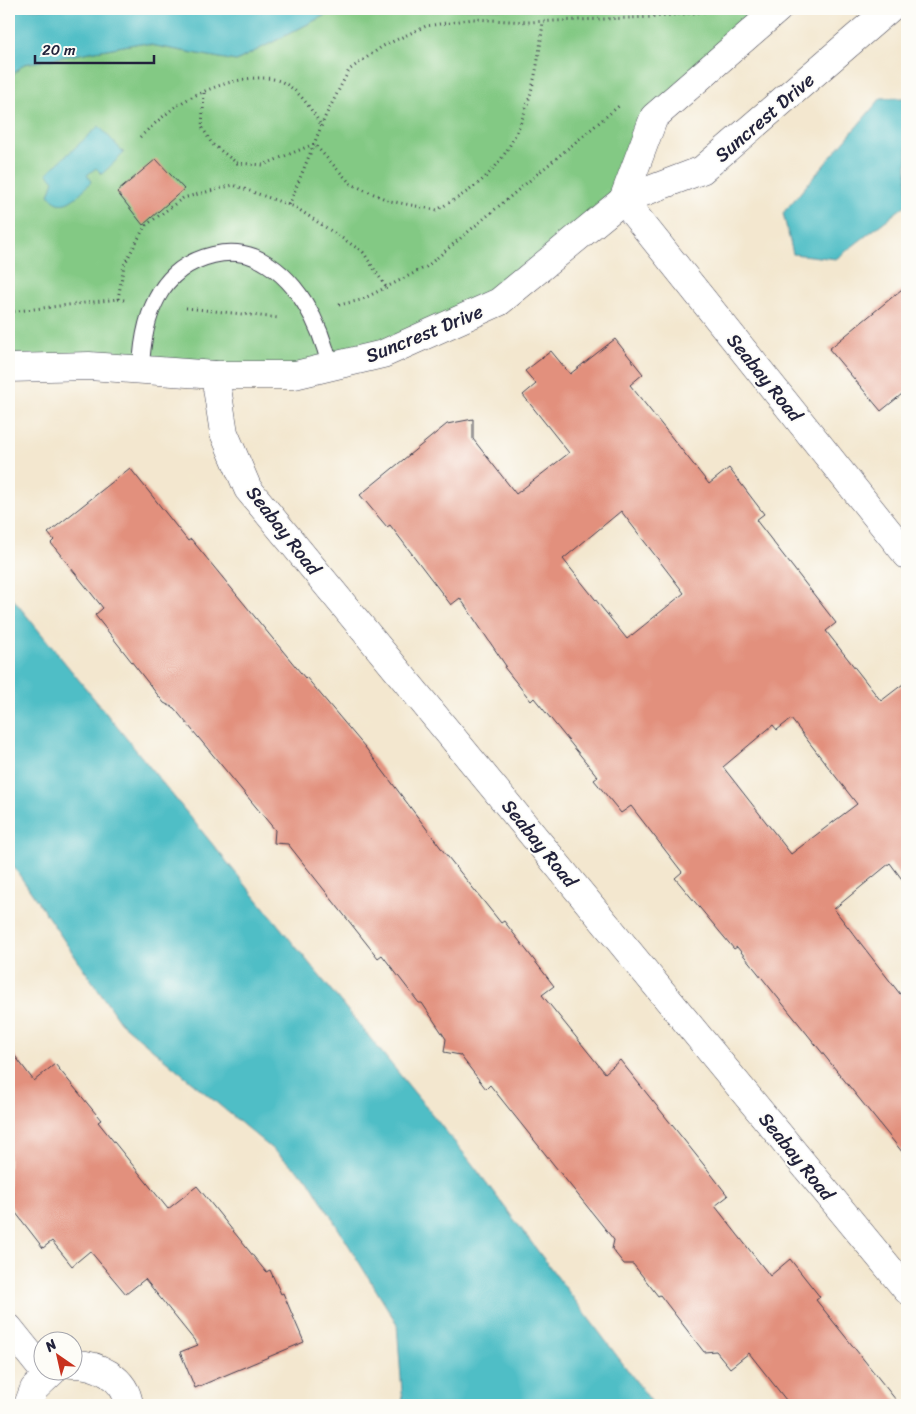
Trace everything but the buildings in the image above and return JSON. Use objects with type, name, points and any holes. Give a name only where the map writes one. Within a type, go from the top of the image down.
[{"type":"street","points":[[624,200],[654,117],[778,9]]},
{"type":"street","name":"Suncrest Drive","points":[[9,368],[46,366],[141,368],[215,374],[296,375],[382,354],[498,302],[624,200],[702,170],[889,9]]},
{"type":"street","name":"Seabay Road","points":[[624,200],[907,555]]},
{"type":"street","name":"Seabay Road","points":[[215,374],[224,433],[248,488],[907,1290]]},
{"type":"street","points":[[9,1328],[32,1355]]},
{"type":"street","points":[[82,1364],[105,1370],[120,1384],[129,1405]]},
{"type":"street","points":[[28,1405],[39,1382]]},
{"type":"lane","points":[[141,368],[146,323],[166,283],[188,263],[222,253],[238,253],[254,258],[270,266],[284,279],[310,313],[324,341],[330,367]]},
{"type":"path","points":[[289,205],[322,126],[350,70],[383,46],[417,30],[426,26],[473,19],[543,21],[654,17],[724,10]]},
{"type":"path","points":[[314,144],[351,184],[390,201],[437,210],[477,185],[505,154],[520,126],[540,51],[543,21]]},
{"type":"path","points":[[140,136],[176,106],[204,93],[252,77],[280,82],[304,99],[322,126]]},
{"type":"path","points":[[204,93],[202,127],[212,144],[237,164],[262,165],[314,144]]},
{"type":"path","points":[[9,312],[118,299],[288,319],[361,300],[426,267],[623,102]]},
{"type":"green space","points":[[337,9],[778,9],[654,117],[623,200],[499,302],[295,375],[9,368],[9,78],[24,64],[140,43],[236,61]]},
{"type":"water","points":[[9,9],[337,9],[236,61],[140,43],[24,64],[9,78]]},
{"type":"water","points":[[881,98],[907,98],[907,204],[836,259],[793,254],[783,213]]},
{"type":"water","points":[[99,126],[124,153],[102,174],[96,168],[87,175],[92,181],[77,196],[66,203],[54,201],[49,195],[54,181],[47,173]]},
{"type":"water","points":[[9,594],[470,1161],[654,1405],[403,1405],[397,1324],[308,1179],[120,1022],[9,860]]}]
